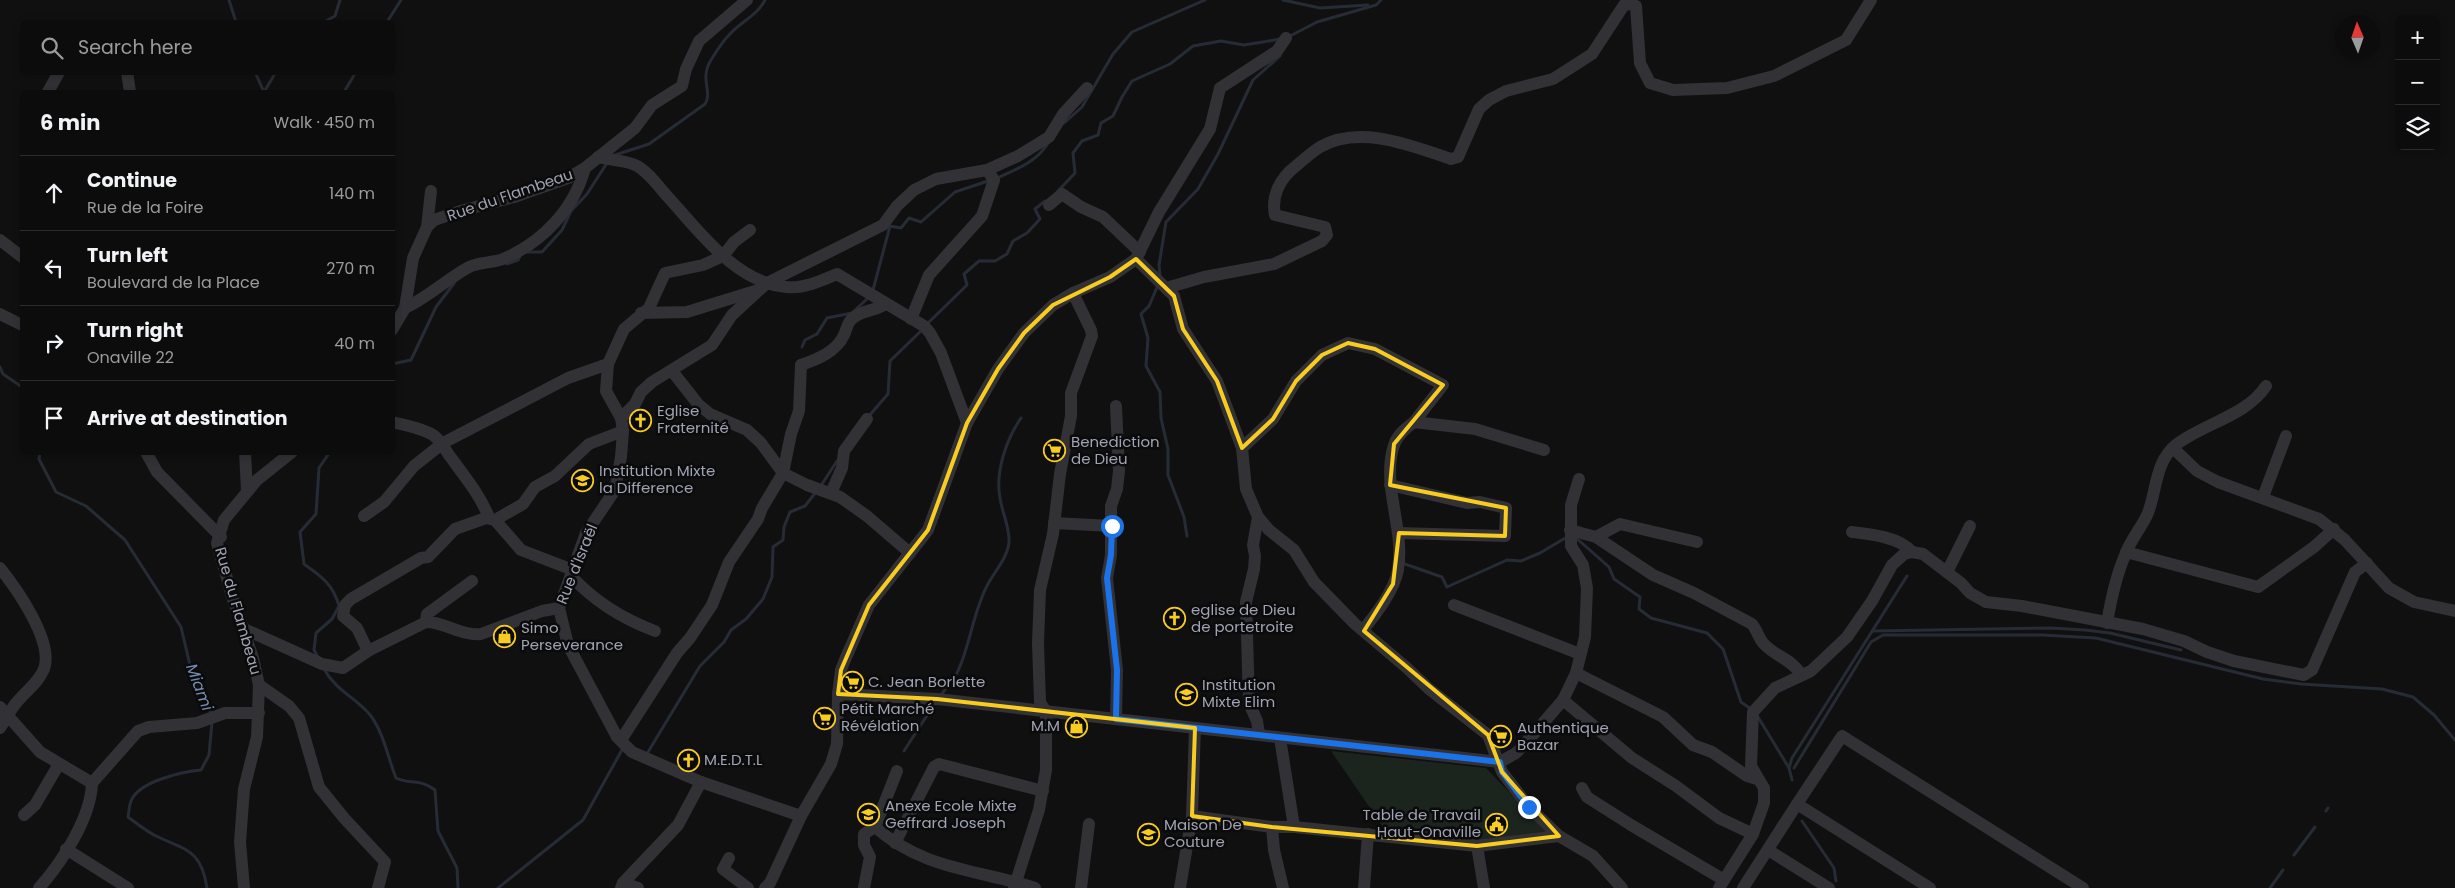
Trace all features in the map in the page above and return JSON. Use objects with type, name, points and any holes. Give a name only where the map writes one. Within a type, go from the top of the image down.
[{"type":"street","name":"Rue du Flambeau","points":[[427,227],[434,220],[514,197],[568,178],[586,168],[635,128],[652,105],[682,86],[686,69],[699,41],[747,0]]},
{"type":"street","points":[[1166,288],[1204,277],[1274,264],[1322,240],[1327,235],[1325,227],[1274,216],[1272,202],[1277,189],[1290,170],[1321,146],[1350,138],[1373,138],[1397,142],[1451,159],[1458,157],[1479,109],[1489,100],[1506,92],[1554,79],[1592,54],[1624,6],[1631,4],[1636,6],[1640,63],[1650,83],[1673,90],[1726,88],[1774,76],[1846,40],[1871,0]]},
{"type":"street","points":[[765,888],[770,883],[801,816],[831,764],[837,744],[838,694],[841,670],[869,605],[928,530],[967,423],[998,369],[1024,333],[1053,305],[1110,277],[1138,256],[1159,212],[1210,129],[1220,88],[1277,51],[1286,38]]},
{"type":"street","points":[[49,90],[57,75]]},
{"type":"street","points":[[127,75],[130,90]]},
{"type":"street","points":[[641,313],[687,312],[764,286],[884,226],[896,206],[921,186],[936,179],[987,170],[1018,156],[1049,136],[1063,114],[1087,88]]},
{"type":"street","points":[[598,157],[636,165],[659,186],[704,239],[736,267],[764,286],[787,287],[814,283],[837,274],[884,304],[924,326],[941,353],[967,423]]},
{"type":"street","points":[[405,308],[423,300],[471,266],[488,264],[504,258],[552,228],[580,187],[586,168]]},
{"type":"street","points":[[911,319],[929,275],[982,216],[994,180],[987,170]]},
{"type":"street","points":[[395,325],[405,308],[413,258],[427,227],[431,191]]},
{"type":"street","points":[[1049,205],[1062,194],[1081,207],[1103,218],[1174,296],[1183,329],[1217,381],[1242,448],[1246,489],[1258,517],[1269,530],[1294,550],[1314,582],[1355,624],[1429,689],[1488,735],[1500,762],[1502,772],[1529,807],[1559,836],[1593,856],[1622,888]]},
{"type":"street","points":[[622,425],[606,391],[608,364],[624,328],[649,308],[665,273],[703,264],[723,256],[734,242],[750,230]]},
{"type":"street","points":[[0,240],[20,255]]},
{"type":"street","points":[[368,651],[357,628],[344,616],[345,605],[351,599],[421,558],[428,556],[455,529],[491,519],[523,504],[535,488],[556,476],[589,444],[622,425],[641,392],[652,382],[712,345],[732,315],[764,286]]},
{"type":"street","points":[[1016,885],[1043,791],[1046,770],[1046,712],[1040,702],[1038,643],[1040,590],[1054,523],[1060,474],[1071,416],[1072,393],[1092,336],[1091,330],[1073,294]]},
{"type":"street","points":[[621,740],[677,653],[690,638],[712,605],[729,562],[758,519],[762,508],[783,473],[791,434],[799,412],[801,365],[827,353],[838,344],[849,321],[855,316],[880,308],[884,304]]},
{"type":"street","points":[[0,314],[20,324]]},
{"type":"street","points":[[1242,448],[1274,419],[1296,381],[1322,355],[1348,342],[1375,349],[1443,385],[1394,444],[1390,485],[1399,533],[1398,570],[1393,584],[1363,630]]},
{"type":"street","points":[[364,516],[384,502],[414,466],[443,443],[568,378],[608,364]]},
{"type":"street","points":[[672,371],[685,390],[704,409],[747,430],[783,473],[807,485],[831,493],[867,516],[910,553]]},
{"type":"street","points":[[2107,623],[2115,584],[2126,552],[2147,513],[2164,456],[2189,436],[2258,398],[2266,386]]},
{"type":"street","points":[[1116,406],[1119,471],[1117,489],[1112,506],[1111,555],[1107,578],[1117,670],[1116,719]]},
{"type":"street","points":[[831,493],[842,468],[844,451],[867,419]]},
{"type":"street","points":[[1414,422],[1475,428],[1544,450]]},
{"type":"street","points":[[395,423],[432,434],[443,443],[451,458],[468,478],[491,519],[521,550],[572,573],[586,592],[630,621],[654,631]]},
{"type":"street","name":"Rue d'Israël","points":[[622,425],[621,457],[615,490],[593,521],[559,608],[568,644],[621,740],[632,752],[675,769],[701,782],[801,816]]},
{"type":"street","points":[[2263,497],[2286,436]]},
{"type":"street","points":[[2173,448],[2197,471],[2218,482],[2320,519],[2334,529],[2389,588],[2414,602],[2455,611]]},
{"type":"street","points":[[148,455],[157,472],[221,537]]},
{"type":"street","points":[[245,455],[247,492]]},
{"type":"street","name":"Rue du Flambeau","points":[[241,886],[240,842],[244,789],[255,752],[259,713],[259,685],[253,658],[242,628],[217,543],[221,537],[224,520],[257,480],[288,455]]},
{"type":"street","points":[[838,694],[937,699],[1500,762],[1516,753],[1563,700],[1576,673],[1585,637],[1588,588],[1583,564],[1571,546],[1571,505],[1579,480]]},
{"type":"street","points":[[1390,485],[1467,503],[1480,502],[1506,508],[1505,536],[1399,533]]},
{"type":"street","points":[[1258,517],[1254,545],[1254,563],[1246,602],[1249,703],[1258,721],[1259,734]]},
{"type":"street","points":[[1054,523],[1112,526]]},
{"type":"street","points":[[1596,537],[1620,524],[1697,542]]},
{"type":"street","points":[[1947,572],[1970,526]]},
{"type":"street","points":[[2126,552],[2258,587],[2314,547],[2334,529]]},
{"type":"street","points":[[1570,530],[1596,537],[1653,575],[1694,593],[1752,624],[1759,632],[1763,644],[1795,664],[1801,674]]},
{"type":"street","points":[[1852,532],[1891,540],[1907,546],[1912,552]]},
{"type":"street","points":[[1582,788],[1587,796],[1721,884],[1753,834],[1764,803],[1764,788],[1751,766],[1754,712],[1775,688],[1801,674],[1811,671],[1847,637],[1872,601],[1898,557],[1912,552],[1923,554],[1970,593],[1986,602],[2022,606],[2143,629],[2184,640],[2207,652],[2234,661],[2304,675],[2312,670],[2355,572],[2367,563]]},
{"type":"street","points":[[0,568],[27,606],[45,648],[44,668],[36,683],[4,710],[0,728]]},
{"type":"street","points":[[426,622],[427,614],[472,581]]},
{"type":"street","points":[[1454,606],[1580,654]]},
{"type":"street","points":[[242,628],[322,664],[343,668],[368,651],[426,622],[434,622],[470,635],[481,634],[542,611],[559,608]]},
{"type":"street","points":[[1576,673],[1663,717],[1694,746],[1712,752],[1747,776],[1758,779]]},
{"type":"street","points":[[259,685],[289,706],[300,718],[319,787],[344,818],[385,862],[378,888]]},
{"type":"street","points":[[1563,700],[1632,758],[1676,786],[1720,818],[1753,834]]},
{"type":"street","points":[[4,710],[40,752],[92,783]]},
{"type":"street","points":[[39,888],[49,877],[84,820],[92,783],[138,731],[148,727],[197,724],[225,713],[259,713]]},
{"type":"street","points":[[1180,888],[1192,816],[1194,728]]},
{"type":"street","points":[[1743,888],[1842,736],[2083,888]]},
{"type":"street","points":[[1280,738],[1294,827]]},
{"type":"street","points":[[24,815],[35,805],[59,764]]},
{"type":"street","points":[[895,843],[934,767],[939,764],[1043,791]]},
{"type":"street","points":[[864,888],[870,857],[864,845],[864,834],[875,827],[897,771]]},
{"type":"street","points":[[622,885],[678,825],[701,782]]},
{"type":"street","points":[[1797,804],[1930,888]]},
{"type":"street","points":[[1192,816],[1272,828],[1294,827],[1478,846],[1559,836]]},
{"type":"street","points":[[1081,888],[1089,824]]},
{"type":"street","points":[[875,827],[895,843],[935,863],[1016,885],[1036,888]]},
{"type":"street","points":[[1272,828],[1274,850],[1283,888]]},
{"type":"street","points":[[1364,888],[1368,834]]},
{"type":"street","points":[[1478,846],[1484,888]]},
{"type":"street","points":[[66,848],[103,874],[128,888]]},
{"type":"street","points":[[1768,850],[1829,888]]},
{"type":"street","points":[[730,858],[723,869],[748,888]]},
{"type":"street","points":[[622,885],[638,888]]},
{"type":"highlighted area","points":[[1136,259],[1174,296],[1183,329],[1217,381],[1242,448],[1273,419],[1296,381],[1322,355],[1348,343],[1375,349],[1443,385],[1394,444],[1390,485],[1506,508],[1505,536],[1399,533],[1393,584],[1364,631],[1488,735],[1502,772],[1559,836],[1477,846],[1272,827],[1192,816],[1195,728],[937,699],[838,694],[841,670],[869,605],[928,530],[967,423],[998,369],[1024,333],[1053,305],[1110,277]]},
{"type":"shaded area","points":[[1331,751],[1486,768],[1551,836],[1486,843],[1385,830]]},
{"type":"waterway","points":[[229,0],[235,20]]},
{"type":"waterway","points":[[328,20],[335,16],[340,0]]},
{"type":"waterway","points":[[388,20],[401,0]]},
{"type":"waterway","points":[[615,155],[649,144],[705,104],[708,95],[706,73],[711,60],[733,30],[753,15],[765,0]]},
{"type":"waterway","points":[[1064,123],[1082,107],[1113,54],[1132,32],[1205,0]]},
{"type":"waterway","points":[[1283,0],[1320,8],[1368,5]]},
{"type":"waterway","points":[[1290,36],[1317,22],[1376,5],[1381,0]]},
{"type":"waterway","points":[[1058,191],[1075,173],[1073,153],[1082,141],[1098,135],[1101,123],[1113,116],[1132,81],[1170,64],[1193,46],[1221,41],[1244,45],[1281,39]]},
{"type":"waterway","points":[[1160,276],[1159,265],[1166,222],[1198,189],[1218,154],[1253,80],[1280,56]]},
{"type":"waterway","points":[[256,75],[263,90]]},
{"type":"waterway","points":[[265,90],[274,75]]},
{"type":"waterway","points":[[345,90],[354,75]]},
{"type":"waterway","points":[[997,178],[1032,160],[1048,143]]},
{"type":"waterway","points":[[527,252],[542,252],[562,230],[571,211],[587,194],[607,163]]},
{"type":"waterway","points":[[873,290],[890,226],[901,228],[909,218],[921,222],[955,192],[991,180]]},
{"type":"waterway","points":[[926,325],[967,285],[964,274],[979,261],[995,261],[1007,254],[1013,241],[1027,233],[1040,219],[1035,209],[1045,201]]},
{"type":"waterway","points":[[507,264],[518,260],[520,256]]},
{"type":"waterway","points":[[395,363],[411,360],[436,307],[455,282]]},
{"type":"waterway","points":[[1158,285],[1149,306],[1141,314],[1148,338],[1146,366],[1160,392],[1161,418],[1168,449],[1168,475],[1184,517],[1187,536]]},
{"type":"waterway","points":[[802,347],[805,340],[817,334],[827,318],[852,313],[868,298]]},
{"type":"waterway","points":[[868,417],[888,394],[890,361],[922,330]]},
{"type":"waterway","name":"Miami","points":[[0,367],[3,374],[20,386]]},
{"type":"waterway","points":[[940,696],[958,671],[983,594],[1008,549],[1008,531],[999,488],[1000,467],[1006,446],[1021,418]]},
{"type":"waterway","name":"Miami","points":[[40,455],[39,459],[56,492],[86,506],[125,540],[181,627],[193,678],[211,713]]},
{"type":"waterway","points":[[318,657],[314,650],[316,633],[332,619],[339,606],[330,586],[304,564],[300,532],[316,514],[319,468],[328,455]]},
{"type":"waterway","points":[[820,487],[837,461]]},
{"type":"waterway","points":[[648,752],[700,666],[724,642],[731,630],[746,619],[763,599],[772,577],[773,547],[783,540],[784,527],[790,512],[805,506],[816,492]]},
{"type":"waterway","points":[[1402,563],[1442,577],[1447,587],[1507,560],[1521,561],[1540,553],[1567,537]]},
{"type":"waterway","points":[[1575,537],[1609,567],[1614,579],[1640,597],[1639,609],[1651,618],[1707,633],[1723,649],[1741,702],[1751,709]]},
{"type":"waterway","points":[[1789,768],[1792,758],[1907,576]]},
{"type":"waterway","points":[[1872,631],[2051,628],[2085,630],[2110,633],[2181,650]]},
{"type":"waterway","points":[[1794,768],[1871,642],[1883,635],[2042,635],[2096,638],[2263,679],[2301,684],[2382,689],[2413,697],[2434,715],[2455,740]]},
{"type":"waterway","points":[[324,669],[334,683],[371,716],[383,738],[396,778],[425,784],[435,790],[438,831],[457,868],[458,888]]},
{"type":"waterway","points":[[904,751],[935,703]]},
{"type":"waterway","points":[[1758,717],[1789,768],[1792,780]]},
{"type":"waterway","name":"Miami","points":[[207,888],[200,865],[190,852],[154,835],[128,817],[131,801],[143,788],[173,775],[201,770],[209,755],[212,722]]},
{"type":"waterway","points":[[498,888],[583,820],[623,748]]},
{"type":"waterway","points":[[1802,821],[1834,868],[1836,881]]},
{"type":"waterway","points":[[2294,855],[2315,827]]},
{"type":"waterway","points":[[2270,888],[2283,870]]},
{"type":"place","name":"Eglise Fraternité","points":[[641,420]]},
{"type":"place","name":"Benediction de Dieu","points":[[1055,451]]},
{"type":"place","name":"Institution Mixte la Difference","points":[[583,480]]},
{"type":"place","name":"eglise de Dieu de portetroite","points":[[1175,619]]},
{"type":"place","name":"Simo Perseverance","points":[[505,637]]},
{"type":"place","name":"C. Jean Borlette","points":[[852,682]]},
{"type":"place","name":"Institution Mixte Elim","points":[[1186,694]]},
{"type":"place","name":"Pétit Marché Révélation","points":[[825,718]]},
{"type":"place","name":"M.M","points":[[1076,726]]},
{"type":"place","name":"Authentique Bazar","points":[[1501,737]]},
{"type":"place","name":"M.E.D.T.L","points":[[688,760]]},
{"type":"place","name":"Anexe Ecole Mixte Geffrard Joseph","points":[[869,815]]},
{"type":"place","name":"Table de Travail Haut-Onaville","points":[[1497,824]]},
{"type":"place","name":"Maison De Couture","points":[[1148,834]]},
{"type":"route","points":[[1112,526],[1111,555],[1107,578],[1117,670],[1116,719],[1500,762],[1502,772],[1529,807]]}]
